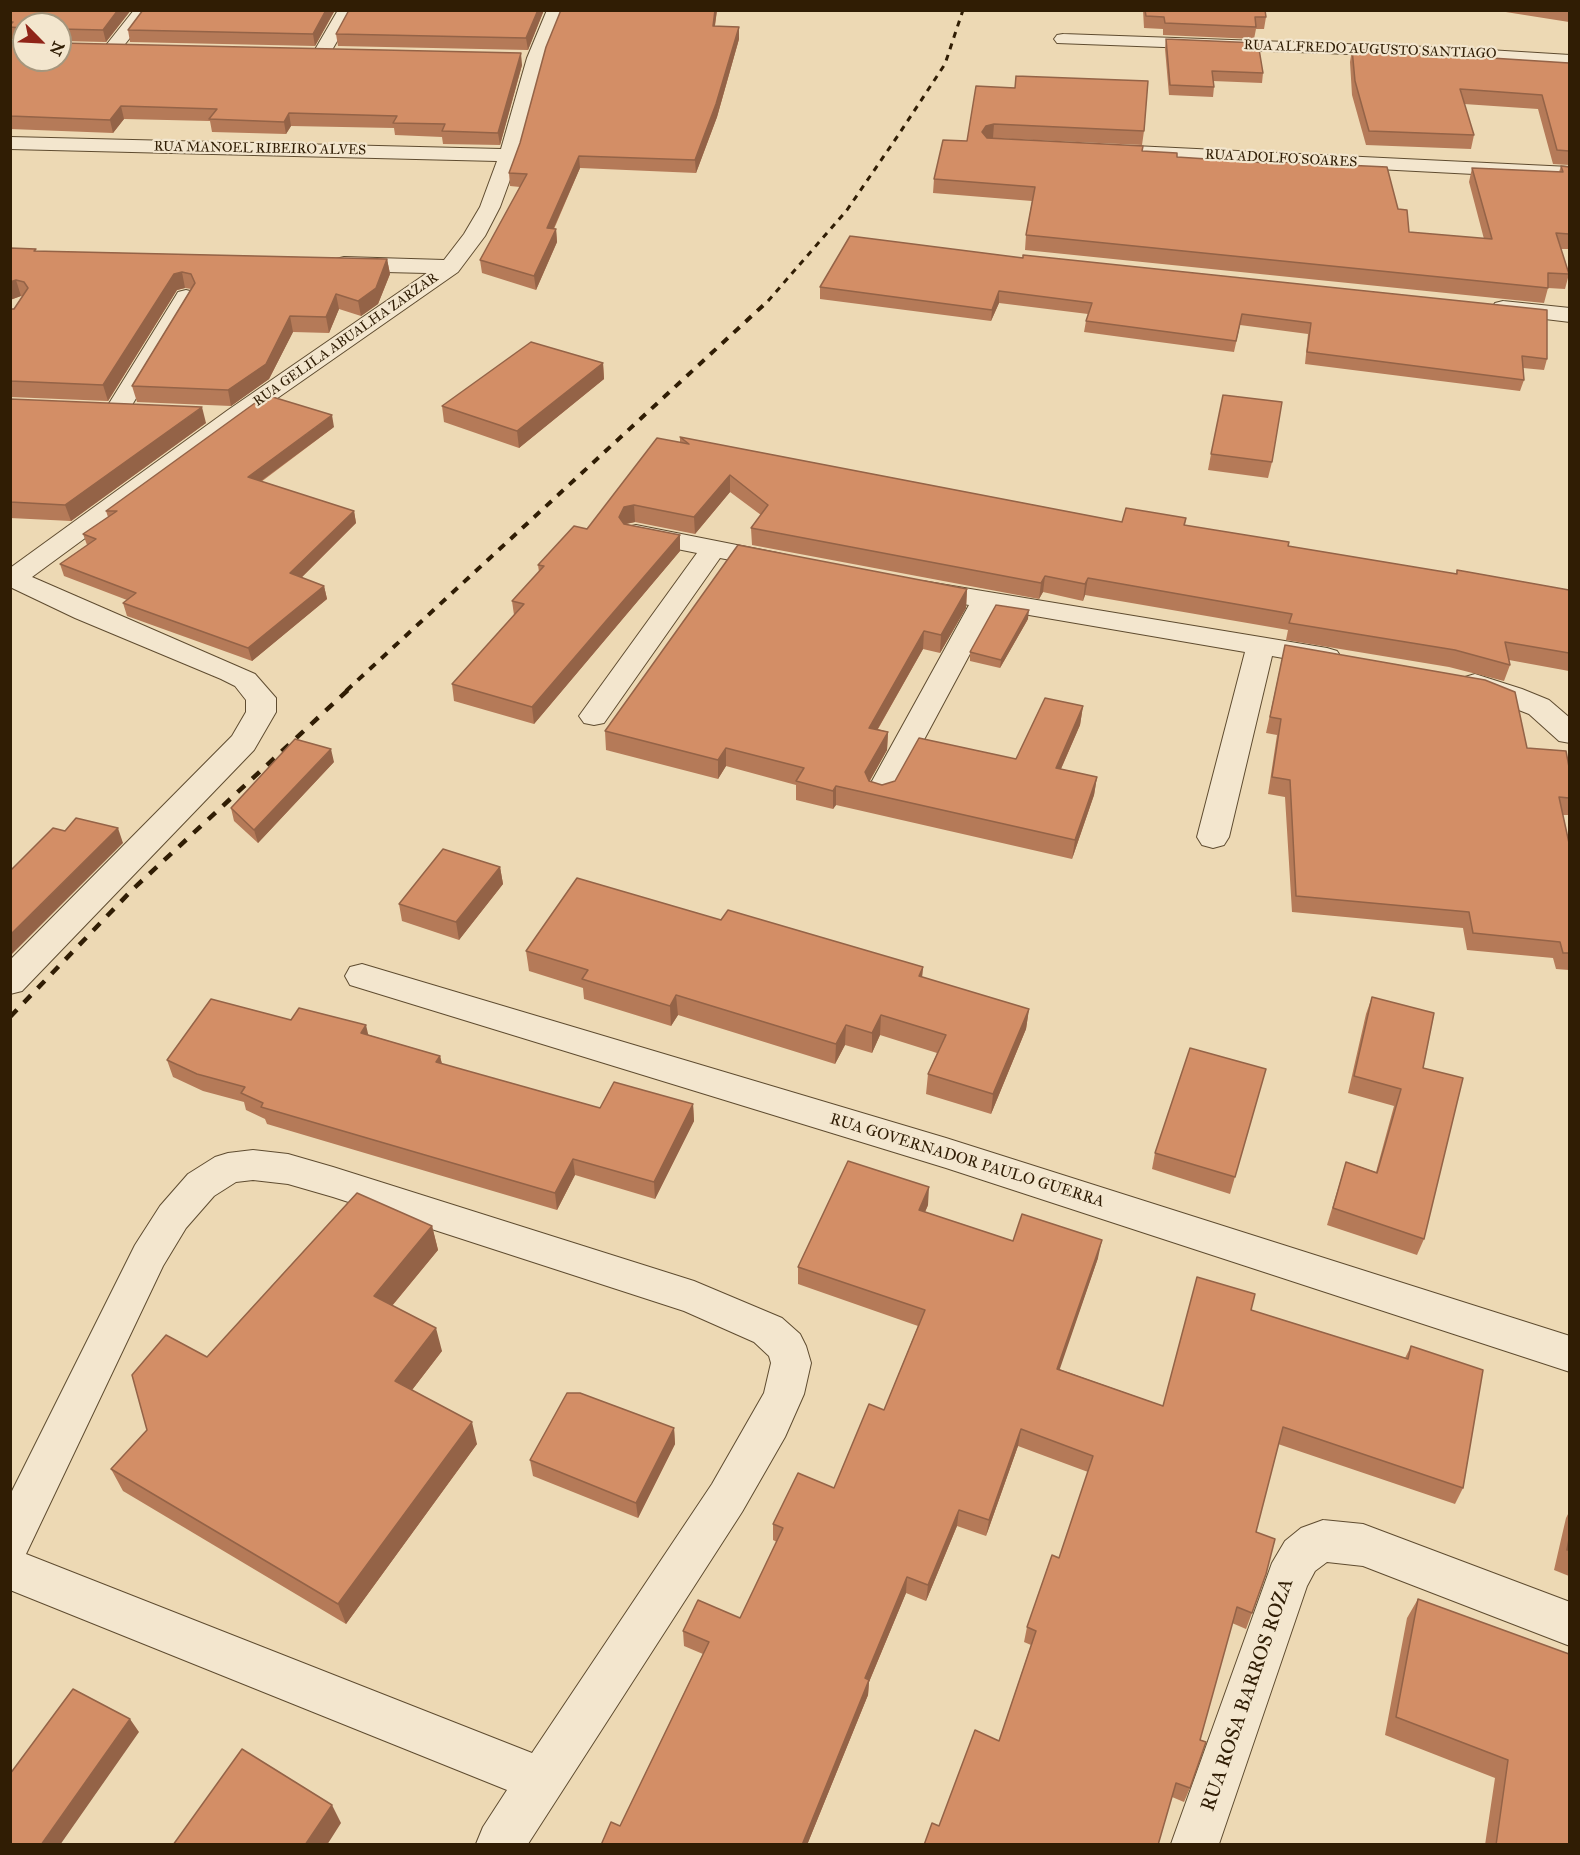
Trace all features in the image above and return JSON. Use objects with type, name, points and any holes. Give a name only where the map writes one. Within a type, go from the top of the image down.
[{"type":"street","points":[[111,49],[144,10]]},
{"type":"street","points":[[322,53],[347,10]]},
{"type":"street","name":"RUA GELILA ABUALHA ZARZAR","points":[[13,577],[237,415],[450,267],[474,236],[490,207],[509,155],[536,58],[556,10]]},
{"type":"street","name":"RUA ALFREDO AUGUSTO SANTIAGO","points":[[1063,39],[1456,53],[1569,60]]},
{"type":"street","points":[[91,49],[135,50]]},
{"type":"street","points":[[299,53],[346,54]]},
{"type":"street","points":[[512,58],[536,58]]},
{"type":"street","name":"RUA MANOEL RIBEIRO ALVES","points":[[10,142],[509,155]]},
{"type":"street","name":"RUA ADOLFO SOARES","points":[[1113,151],[1569,173]]},
{"type":"street","points":[[319,264],[450,267]]},
{"type":"street","points":[[116,410],[186,297]]},
{"type":"street","points":[[1486,306],[1569,315]]},
{"type":"street","points":[[205,414],[237,415]]},
{"type":"street","points":[[635,532],[804,566]]},
{"type":"street","points":[[594,716],[713,549]]},
{"type":"street","points":[[10,982],[243,743],[261,712],[261,698],[244,680],[85,612],[13,577]]},
{"type":"street","points":[[895,584],[985,601],[1352,661]]},
{"type":"street","points":[[881,792],[985,601]]},
{"type":"street","points":[[1212,837],[1260,647]]},
{"type":"street","points":[[1449,678],[1488,687],[1530,703],[1546,713],[1569,734]]},
{"type":"street","name":"RUA GOVERNADOR PAULO GUERRA","points":[[362,976],[946,1153],[1569,1354]]},
{"type":"street","points":[[10,1541],[149,1256],[173,1217],[189,1198],[201,1185],[228,1168],[253,1165],[288,1169],[333,1182],[694,1298],[768,1330],[786,1346],[791,1363],[788,1381],[771,1424],[727,1498],[540,1780],[500,1845]]},
{"type":"street","name":"RUA ROSA BARROS ROZA","points":[[1196,1845],[1288,1578],[1300,1556],[1307,1549],[1323,1541],[1363,1545],[1569,1624]]},
{"type":"street","points":[[10,1569],[540,1780]]},
{"type":"building","points":[[10,10],[118,10],[103,30],[72,29],[72,12],[12,12],[12,22],[10,22]]},
{"type":"building","points":[[143,10],[326,10],[313,34],[128,30]]},
{"type":"building","points":[[349,10],[538,10],[526,38],[336,34]]},
{"type":"building","points":[[561,10],[715,10],[713,26],[739,27],[716,104],[695,160],[579,156],[547,228],[556,229],[534,276],[480,260],[527,174],[509,173],[520,143],[546,47]]},
{"type":"building","points":[[1145,10],[1265,10],[1266,17],[1255,17],[1256,27],[1165,23],[1164,17],[1146,16]]},
{"type":"building","points":[[1166,39],[1258,43],[1263,73],[1212,71],[1214,87],[1170,85]]},
{"type":"building","points":[[10,41],[12,41],[12,72],[72,72],[72,43],[521,53],[498,133],[442,131],[445,124],[393,123],[397,116],[289,113],[284,122],[209,119],[217,109],[121,106],[110,120],[10,116]]},
{"type":"building","points":[[1352,49],[1569,63],[1569,151],[1557,150],[1542,95],[1460,89],[1474,135],[1369,131],[1355,81]]},
{"type":"building","points":[[1016,76],[1148,81],[1144,131],[994,124],[986,126],[982,132],[987,138],[1143,146],[1142,151],[1177,153],[1177,157],[1283,164],[1282,162],[1387,167],[1398,209],[1407,210],[1409,232],[1492,239],[1472,168],[1563,172],[1561,166],[1569,167],[1569,234],[1556,233],[1569,274],[1548,273],[1548,288],[1026,235],[1035,187],[934,179],[943,140],[967,141],[976,86],[1015,88]]},
{"type":"building","points":[[850,236],[1023,258],[1023,255],[1547,310],[1547,359],[1522,356],[1524,380],[1307,352],[1311,323],[1242,314],[1236,341],[1086,321],[1092,303],[999,291],[992,310],[820,287]]},
{"type":"building","points":[[10,248],[36,249],[34,251],[387,259],[376,288],[358,301],[336,294],[326,317],[290,316],[266,364],[228,390],[132,386],[195,283],[191,274],[182,272],[174,274],[103,385],[10,381],[10,309],[14,309],[28,288],[24,282],[16,280],[10,282]]},
{"type":"building","points":[[531,342],[603,363],[517,431],[442,406]]},
{"type":"building","points":[[266,395],[332,415],[248,477],[354,511],[290,573],[324,586],[248,648],[123,603],[136,593],[60,564],[96,539],[83,534],[117,511],[106,511]]},
{"type":"building","points":[[1223,395],[1282,402],[1272,462],[1211,454]]},
{"type":"building","points":[[10,399],[202,407],[65,505],[10,502]]},
{"type":"building","points":[[680,437],[1122,522],[1126,508],[1186,518],[1184,525],[1289,542],[1288,546],[1457,574],[1457,570],[1569,590],[1569,653],[1505,642],[1510,665],[1455,650],[1289,623],[1292,614],[1088,578],[1085,584],[1045,576],[1041,583],[751,528],[768,505],[730,475],[694,517],[634,505],[624,507],[619,517],[624,524],[680,535],[532,707],[452,684],[524,604],[512,601],[544,566],[538,565],[574,526],[587,529],[657,438],[689,444]]},
{"type":"building","points":[[738,545],[967,589],[941,635],[924,631],[869,728],[888,732],[865,772],[869,781],[882,785],[895,781],[919,738],[1016,759],[1045,698],[1083,706],[1056,768],[1097,777],[1075,840],[836,786],[833,791],[796,781],[804,768],[726,748],[718,760],[605,731]]},
{"type":"building","points":[[996,605],[1029,610],[1001,660],[970,652]]},
{"type":"building","points":[[1285,645],[1485,680],[1515,692],[1527,748],[1566,751],[1569,767],[1569,798],[1559,797],[1569,843],[1569,953],[1563,953],[1560,942],[1473,933],[1469,912],[1296,896],[1290,780],[1272,777],[1281,719],[1270,717]]},
{"type":"building","points":[[295,739],[331,749],[254,830],[231,808]]},
{"type":"building","points":[[76,818],[118,828],[10,935],[10,871],[53,828],[65,831]]},
{"type":"building","points":[[443,849],[500,867],[456,922],[399,904]]},
{"type":"building","points":[[577,878],[721,920],[728,910],[923,967],[919,976],[1029,1009],[993,1094],[928,1074],[946,1035],[881,1015],[872,1033],[846,1025],[836,1044],[676,995],[670,1006],[582,979],[588,970],[526,951]]},
{"type":"building","points":[[1372,997],[1434,1013],[1423,1068],[1463,1078],[1424,1239],[1333,1208],[1346,1162],[1377,1173],[1401,1089],[1354,1076]]},
{"type":"building","points":[[211,999],[291,1020],[299,1008],[366,1025],[361,1033],[440,1056],[436,1062],[600,1108],[614,1082],[693,1104],[654,1182],[573,1159],[555,1193],[261,1107],[263,1103],[241,1093],[245,1087],[197,1074],[167,1060]]},
{"type":"building","points":[[1190,1048],[1266,1069],[1235,1177],[1155,1153]]},
{"type":"building","points":[[848,1161],[929,1187],[919,1210],[1013,1241],[1022,1214],[1102,1240],[1057,1369],[1163,1406],[1197,1277],[1255,1294],[1251,1310],[1408,1359],[1411,1346],[1483,1370],[1463,1488],[1283,1427],[1256,1532],[1275,1539],[1266,1574],[1252,1613],[1237,1607],[1200,1740],[1206,1742],[1190,1788],[1176,1783],[1158,1845],[924,1845],[932,1823],[939,1826],[975,1730],[999,1741],[1036,1631],[1027,1627],[1052,1555],[1059,1558],[1093,1456],[1021,1429],[989,1520],[959,1510],[928,1585],[907,1577],[865,1678],[869,1680],[802,1845],[601,1845],[611,1822],[620,1826],[709,1642],[683,1631],[698,1600],[740,1618],[783,1528],[773,1524],[798,1473],[834,1488],[869,1404],[884,1410],[925,1310],[798,1267]]},
{"type":"building","points":[[357,1193],[432,1226],[374,1296],[436,1328],[395,1381],[472,1422],[338,1604],[111,1469],[147,1430],[132,1375],[166,1335],[207,1357]]},
{"type":"building","points":[[567,1393],[580,1393],[674,1428],[636,1503],[530,1460]]},
{"type":"building","points":[[1418,1599],[1569,1654],[1569,1845],[1496,1845],[1508,1760],[1396,1717]]},
{"type":"building","points":[[73,1689],[130,1719],[41,1845],[10,1845],[10,1774]]},
{"type":"building","points":[[242,1749],[332,1805],[305,1845],[173,1845]]},
{"type":"railway","points":[[768,301],[847,210],[899,134],[945,64],[963,10]]},
{"type":"railway","points":[[346,691],[768,301]]},
{"type":"railway","points":[[10,1017],[133,889],[348,690]]}]
